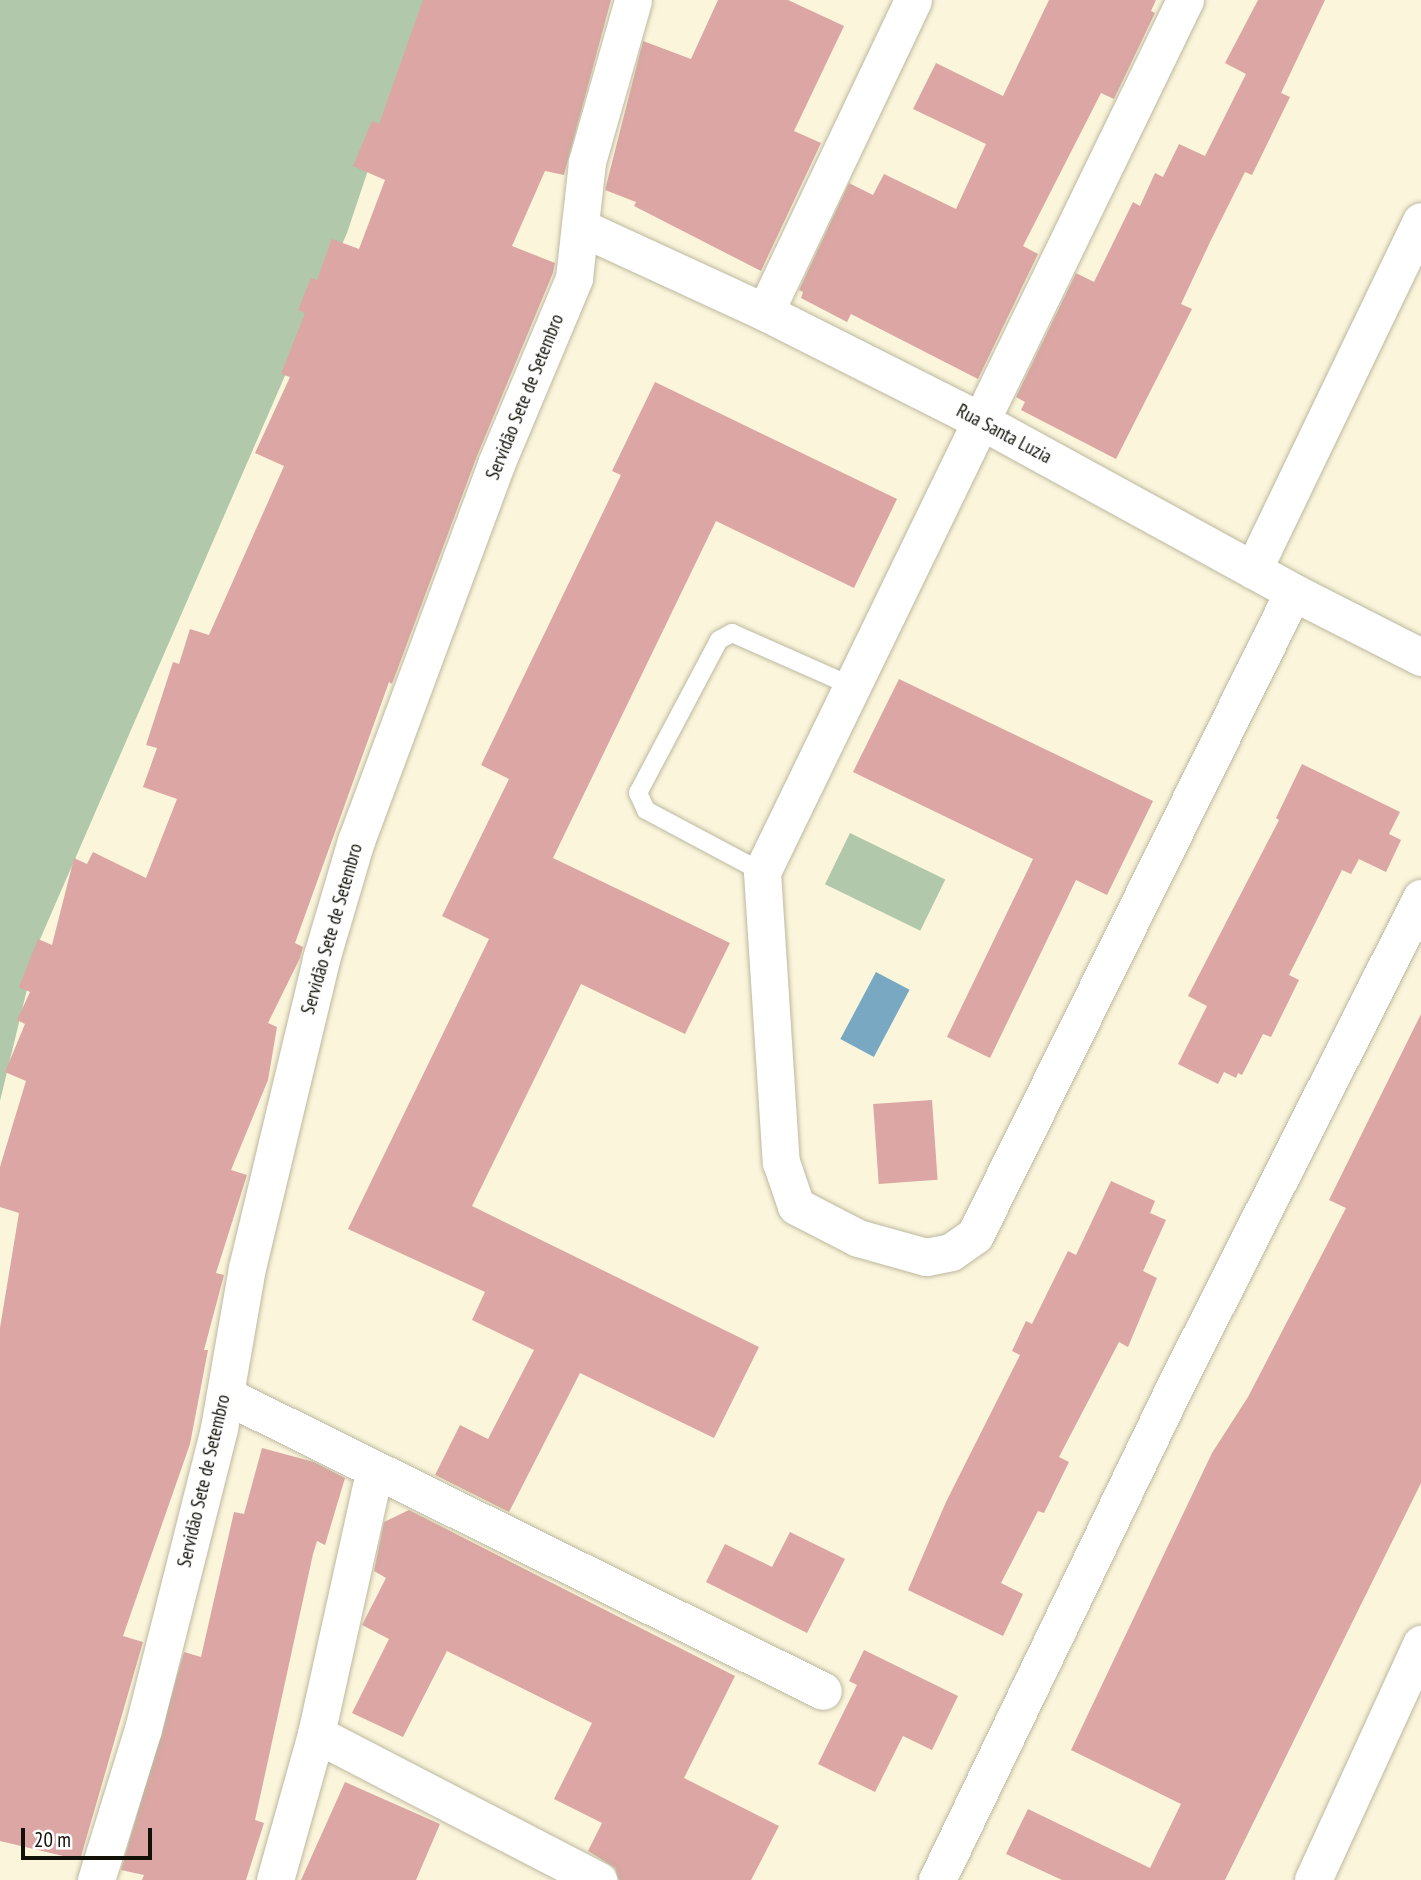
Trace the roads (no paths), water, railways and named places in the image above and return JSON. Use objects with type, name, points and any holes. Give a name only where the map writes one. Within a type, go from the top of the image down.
[{"type":"street","name":"Servidão Sete de Setembro","points":[[96,1880],[143,1729],[225,1395],[259,1217],[321,959],[356,841],[496,464],[574,278],[587,162],[633,0]]},
{"type":"street","points":[[765,312],[914,0]]},
{"type":"street","points":[[1185,0],[983,422],[762,873],[781,1163],[796,1206],[858,1238],[926,1257],[951,1252],[975,1235],[1293,592]]},
{"type":"street","points":[[1253,570],[1421,221]]},
{"type":"street","name":"Rua Santa Luzia","points":[[580,227],[765,312],[983,422],[1293,592],[1421,657]]},
{"type":"street","points":[[937,1880],[1174,1388],[1421,898]]},
{"type":"street","points":[[225,1395],[374,1472],[824,1691]]},
{"type":"street","points":[[275,1880],[316,1734],[374,1472]]},
{"type":"street","points":[[1313,1880],[1421,1644]]},
{"type":"street","points":[[316,1734],[598,1880]]},
{"type":"lane","points":[[762,873],[646,810],[638,793],[719,640],[732,633],[854,687]]},
{"type":"water","points":[[876,972],[910,990],[874,1057],[840,1039]]}]
